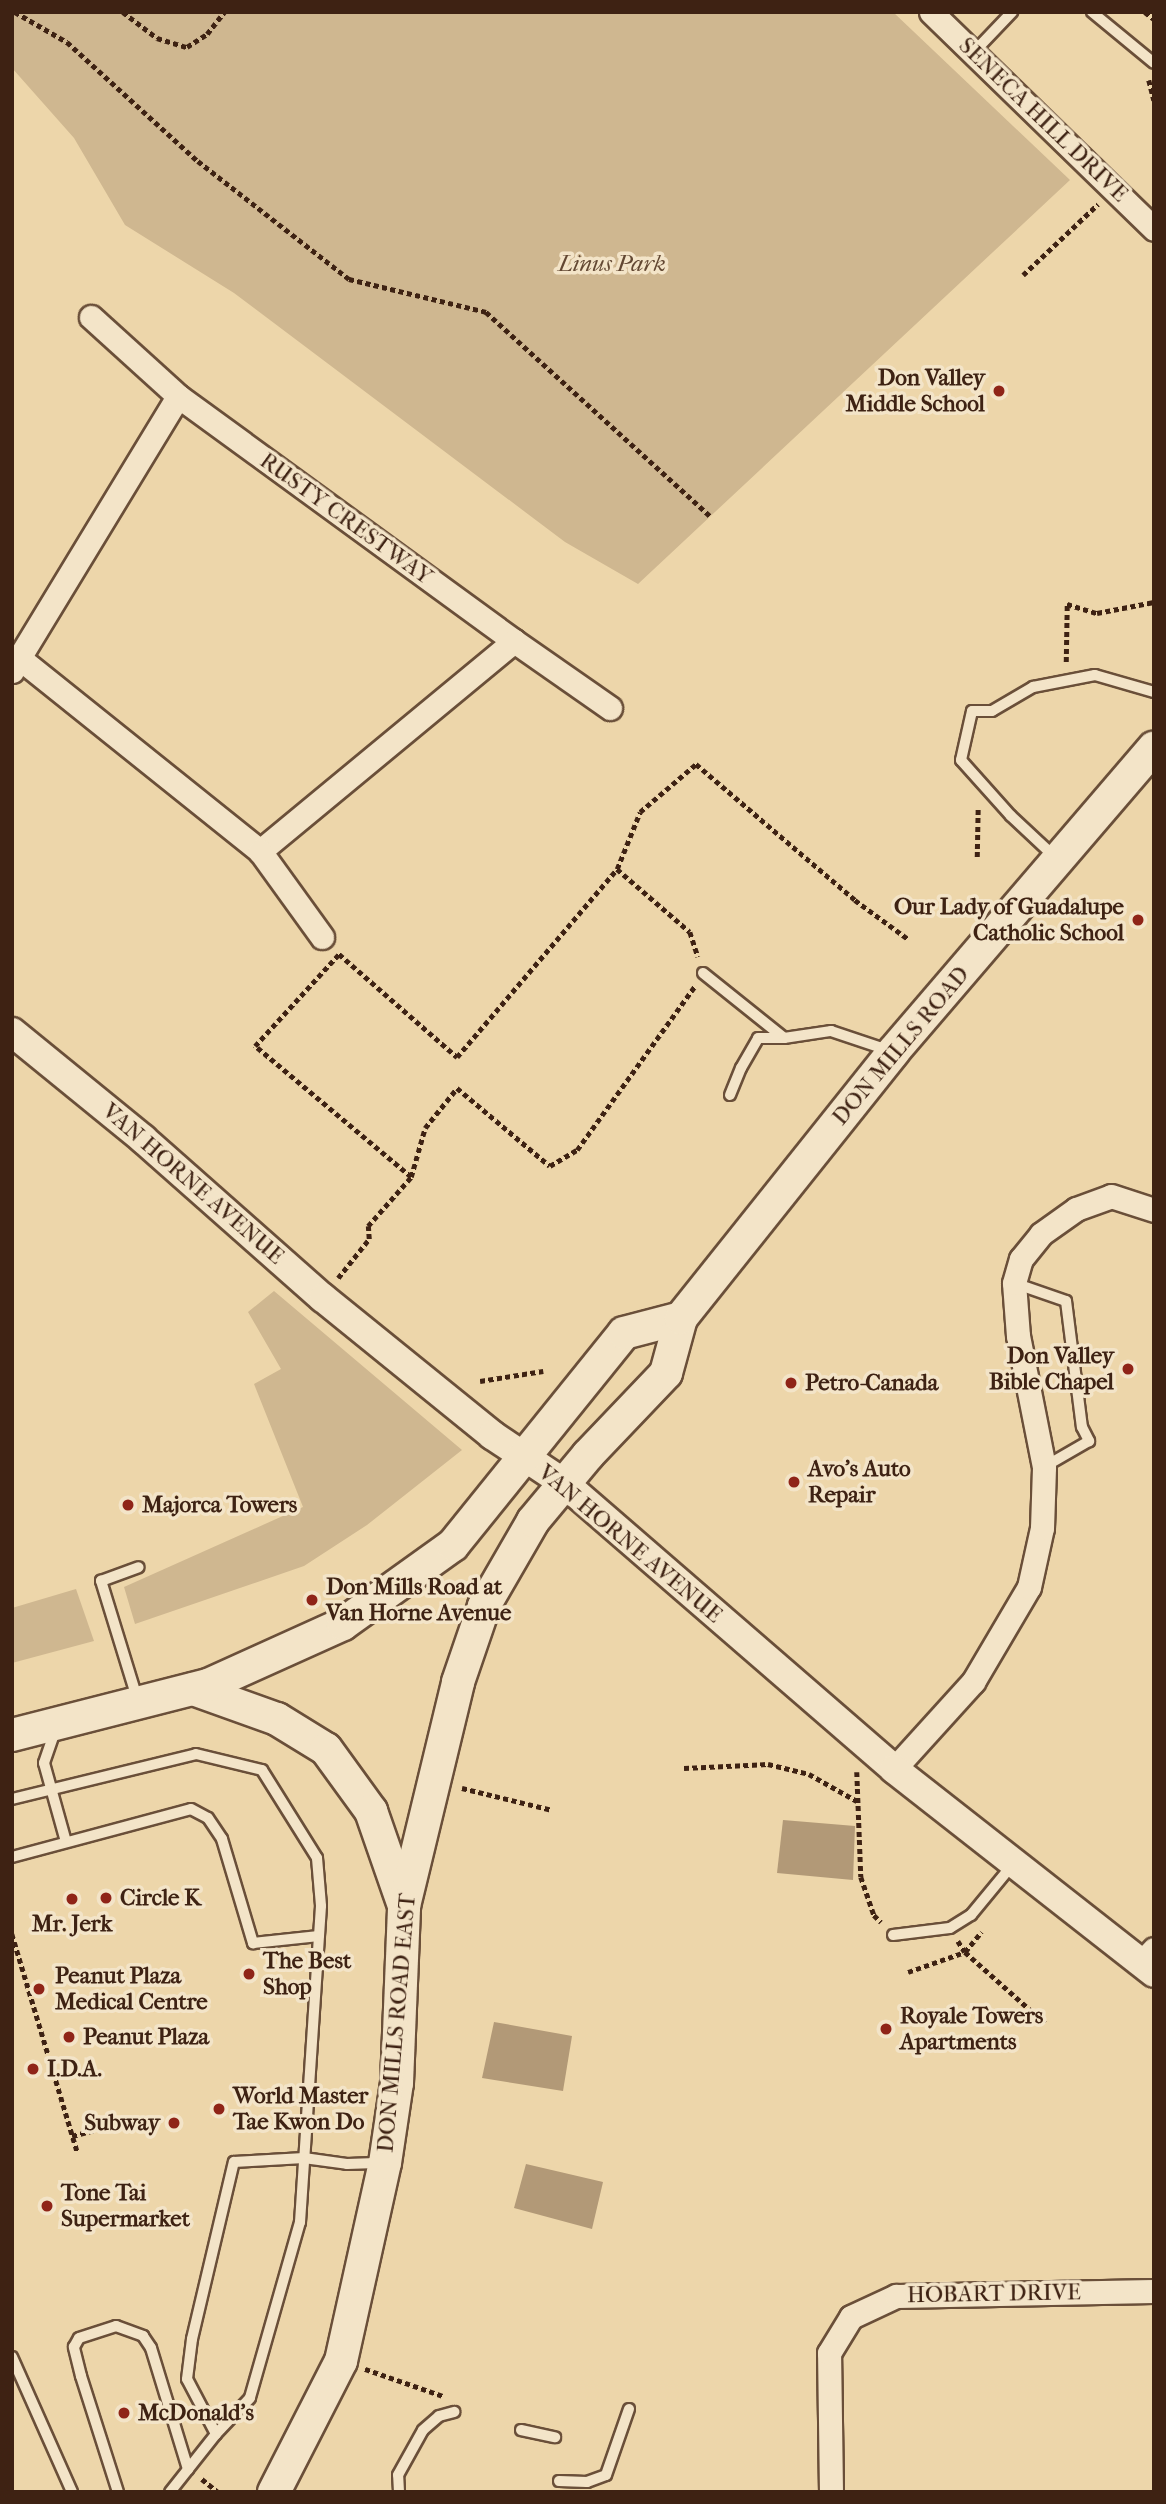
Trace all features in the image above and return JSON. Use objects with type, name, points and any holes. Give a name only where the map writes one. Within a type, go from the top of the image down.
[{"type":"main road","name":"DON MILLS ROAD","points":[[564,1483],[666,1373],[681,1318],[893,1052],[1154,748]]},
{"type":"main road","points":[[12,1735],[208,1685],[342,1624],[453,1545],[526,1458],[624,1333],[681,1318]]},
{"type":"main road","name":"DON MILLS ROAD EAST","points":[[274,2492],[341,2361],[386,2163],[397,2083],[404,1906],[458,1682],[484,1606],[533,1521],[564,1483]]},
{"type":"main road","points":[[193,1689],[277,1719],[326,1749],[371,1811],[404,1906]]},
{"type":"street","name":"SENECA HILL DRIVE","points":[[931,12],[1154,229]]},
{"type":"street","name":"RUSTY CRESTWAY","points":[[91,317],[178,396],[610,708]]},
{"type":"street","points":[[178,396],[16,664],[260,851],[322,937]]},
{"type":"street","points":[[260,851],[514,641]]},
{"type":"street","name":"VAN HORNE AVENUE","points":[[12,1032],[143,1139],[323,1298],[492,1435],[564,1483],[894,1769],[1150,1961]]},
{"type":"street","points":[[894,1769],[974,1682],[1028,1587],[1042,1528],[1044,1467],[1018,1336],[1014,1283],[1021,1259],[1041,1234],[1076,1209],[1111,1196],[1154,1210]]},
{"type":"street","name":"HOBART DRIVE","points":[[831,2492],[829,2353],[851,2317],[896,2296],[1154,2291]]},
{"type":"lane","points":[[973,53],[1012,12]]},
{"type":"lane","points":[[1092,12],[1154,63]]},
{"type":"lane","points":[[1058,860],[978,781],[961,760],[972,711],[992,711],[1033,687],[1095,675],[1154,692]]},
{"type":"lane","points":[[703,973],[784,1038]]},
{"type":"lane","points":[[730,1095],[758,1038],[784,1038],[831,1031],[893,1052]]},
{"type":"lane","points":[[1014,1283],[1066,1301],[1082,1427],[1089,1441],[1044,1467]]},
{"type":"lane","points":[[138,1567],[101,1581],[139,1703]]},
{"type":"lane","points":[[61,1723],[50,1740],[44,1763],[66,1842]]},
{"type":"lane","points":[[12,1799],[195,1754],[262,1770],[317,1858],[321,1906],[300,2222],[250,2398],[216,2434],[170,2492]]},
{"type":"lane","points":[[12,1857],[191,1809],[208,1818],[222,1839],[253,1943],[319,1936]]},
{"type":"lane","points":[[893,1935],[950,1928],[971,1915],[1015,1861]]},
{"type":"lane","points":[[216,2434],[187,2379],[192,2339],[234,2162],[304,2158],[348,2164],[386,2163]]},
{"type":"lane","points":[[118,2492],[81,2376],[74,2347],[79,2338],[116,2326],[143,2336],[151,2348],[188,2469]]},
{"type":"lane","points":[[12,2357],[72,2492]]},
{"type":"lane","points":[[559,2481],[587,2482],[606,2475],[629,2409]]},
{"type":"lane","points":[[400,2492],[398,2475],[423,2430],[439,2416],[454,2412]]},
{"type":"lane","points":[[521,2431],[555,2437]]},
{"type":"path","points":[[15,12],[67,42],[198,161],[349,279],[486,312],[711,517]]},
{"type":"path","points":[[122,12],[157,38],[187,47],[207,34],[224,12]]},
{"type":"path","points":[[1145,12],[1154,19]]},
{"type":"path","points":[[1023,275],[1115,191]]},
{"type":"path","points":[[1066,681],[1067,604],[1097,612],[1154,602]]},
{"type":"path","points":[[411,1177],[255,1046],[339,954],[457,1057],[617,869],[640,812],[696,764],[855,900],[908,939]]},
{"type":"path","points":[[977,858],[978,781]]},
{"type":"path","points":[[323,1298],[369,1239],[368,1226],[411,1177],[425,1128],[457,1088],[550,1166],[578,1150],[652,1044],[673,1020],[703,973],[690,932],[617,869]]},
{"type":"path","points":[[480,1381],[543,1371]]},
{"type":"path","points":[[855,1736],[861,1877],[874,1915],[893,1935]]},
{"type":"path","points":[[684,1768],[768,1764],[808,1774],[858,1801]]},
{"type":"path","points":[[460,1787],[552,1810]]},
{"type":"path","points":[[950,1928],[965,1952],[1046,2024]]},
{"type":"path","points":[[12,1934],[77,2151]]},
{"type":"path","points":[[72,2136],[101,2128]]},
{"type":"path","points":[[341,2361],[447,2397]]},
{"type":"green space","name":"Linus Park","points":[[12,12],[893,12],[1070,180],[638,584],[565,542],[234,293],[125,225],[74,138],[12,68]]},
{"type":"green space","points":[[274,1291],[462,1450],[367,1525],[304,1566],[135,1624],[124,1587],[303,1507],[254,1384],[281,1369],[248,1312]]},
{"type":"green space","points":[[76,1589],[94,1641],[12,1663],[12,1608]]},
{"type":"shaded area","points":[[783,1820],[855,1826],[853,1880],[777,1873]]},
{"type":"shaded area","points":[[494,2022],[572,2036],[563,2091],[482,2078]]},
{"type":"shaded area","points":[[526,2164],[603,2182],[592,2229],[514,2208]]},
{"type":"place","name":"Don Valley Middle School","points":[[999,391]]},
{"type":"place","name":"Our Lady of Guadalupe Catholic School","points":[[1138,920]]},
{"type":"place","name":"Don Valley Bible Chapel","points":[[1128,1369]]},
{"type":"place","name":"Petro-Canada","points":[[791,1383]]},
{"type":"place","name":"Avo's Auto Repair","points":[[794,1482]]},
{"type":"place","name":"Majorca Towers","points":[[128,1505]]},
{"type":"place","name":"Don Mills Road at Van Horne Avenue","points":[[312,1600]]},
{"type":"place","name":"Circle K","points":[[106,1898]]},
{"type":"place","name":"Mr. Jerk","points":[[72,1899]]},
{"type":"place","name":"The Best Shop","points":[[249,1974]]},
{"type":"place","name":"Peanut Plaza Medical Centre","points":[[39,1989]]},
{"type":"place","name":"Royale Towers Apartments","points":[[886,2029]]},
{"type":"place","name":"Peanut Plaza","points":[[69,2037]]},
{"type":"place","name":"I.D.A.","points":[[33,2069]]},
{"type":"place","name":"World Master Tae Kwon Do","points":[[219,2109]]},
{"type":"place","name":"Subway","points":[[174,2123]]},
{"type":"place","name":"Tone Tai Supermarket","points":[[47,2206]]},
{"type":"place","name":"McDonald's","points":[[124,2413]]}]
